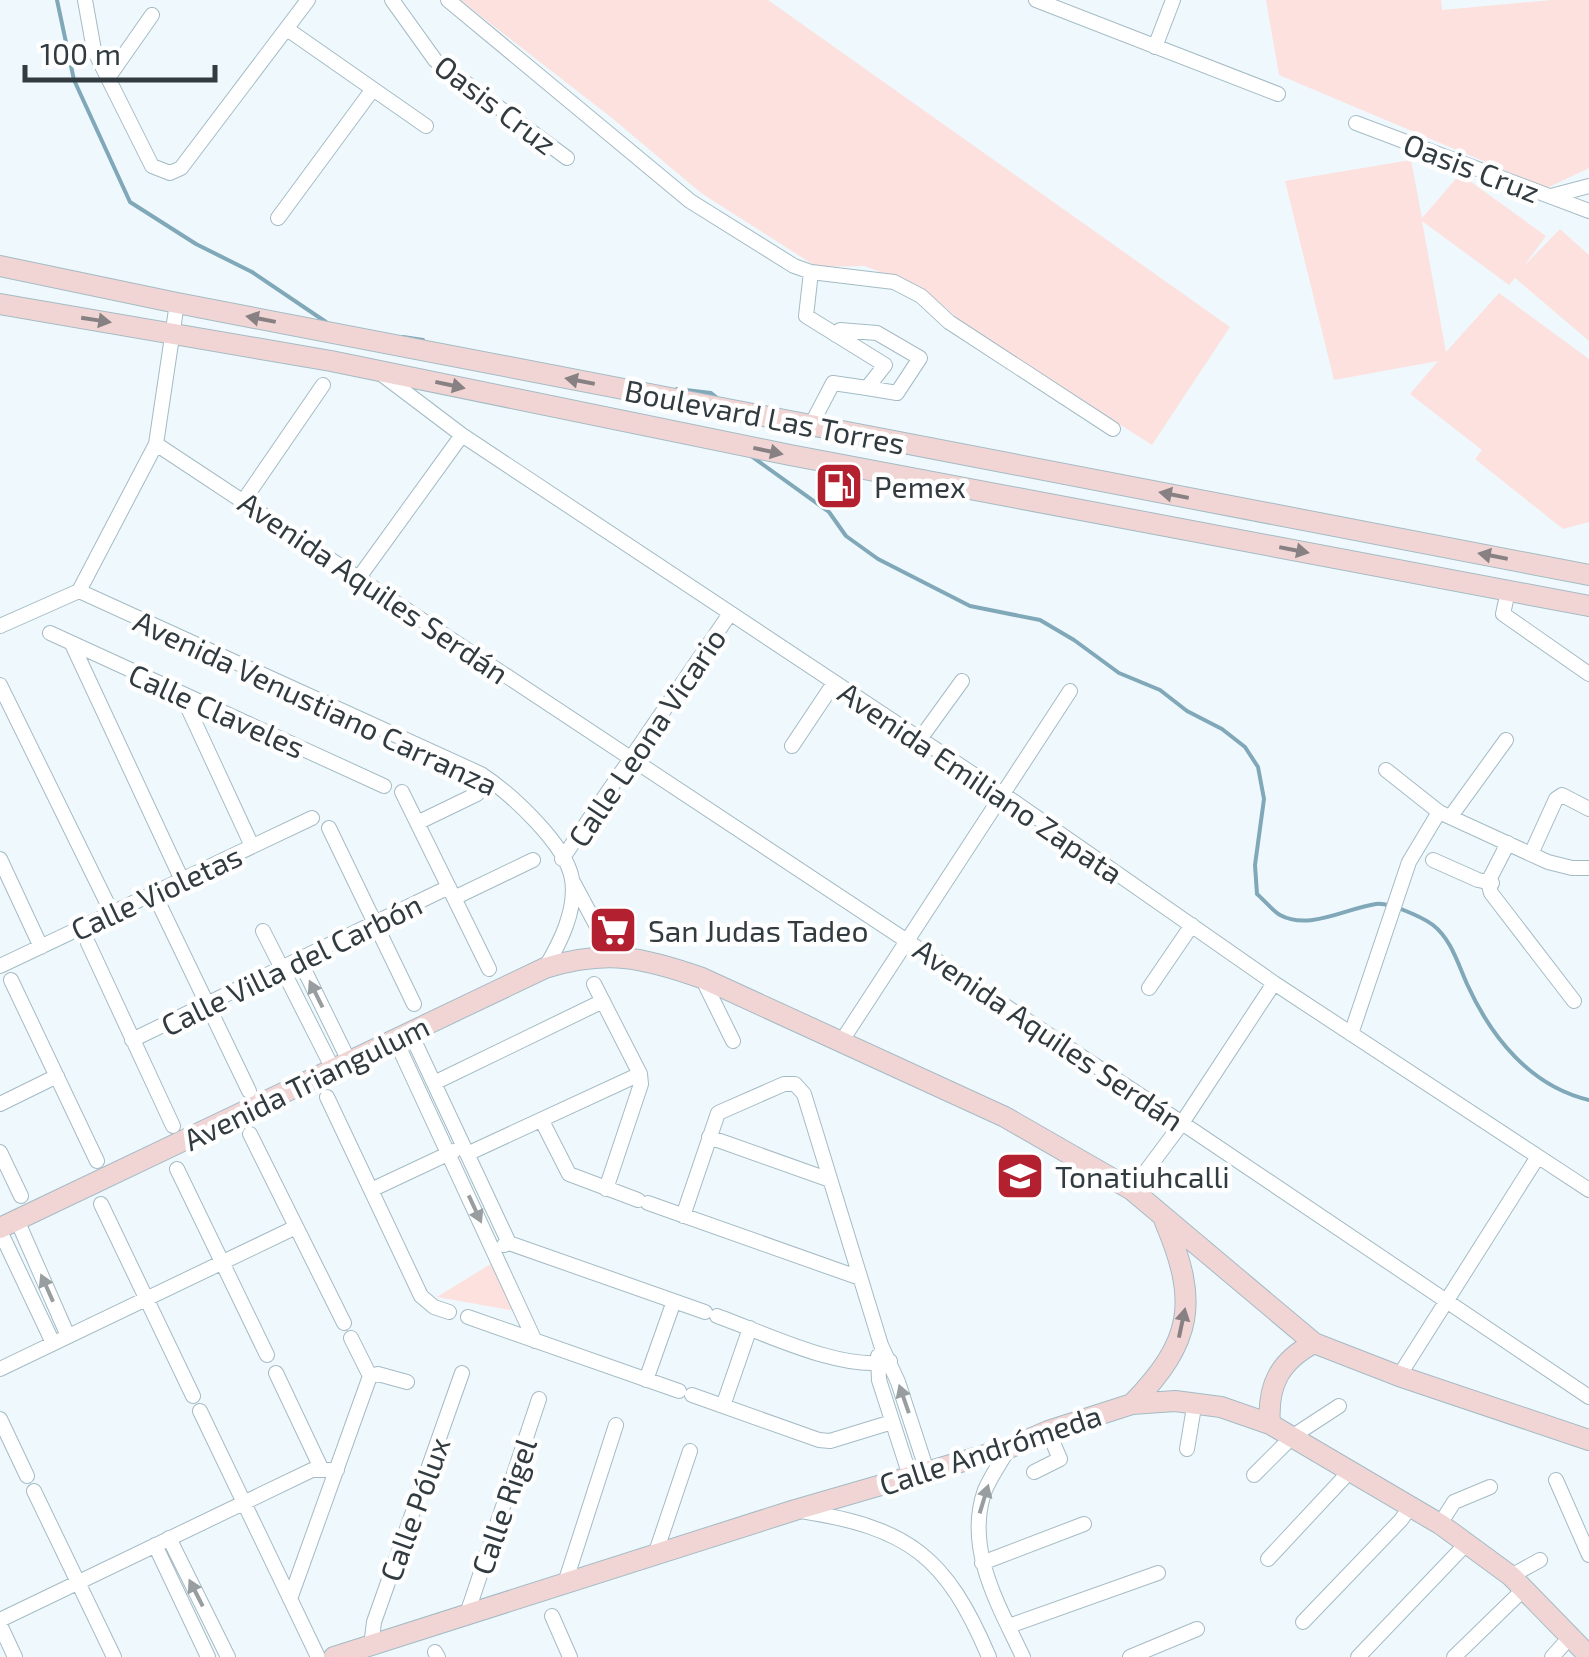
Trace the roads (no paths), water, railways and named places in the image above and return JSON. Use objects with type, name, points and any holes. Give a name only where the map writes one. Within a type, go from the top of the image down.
[{"type":"main road","name":"Boulevard Las Torres","points":[[0,266],[1589,574]]},
{"type":"main road","name":"Boulevard Las Torres","points":[[0,304],[171,331],[790,455],[1589,606]]},
{"type":"main road","name":"Avenida Triangulum","points":[[5,1227],[545,968],[581,958],[619,955]]},
{"type":"main road","points":[[619,955],[659,962],[702,978],[1005,1116],[1132,1190],[1314,1343],[1589,1440]]},
{"type":"main road","points":[[1132,1404],[1158,1378],[1185,1320],[1187,1286],[1180,1256],[1164,1219]]},
{"type":"main road","points":[[1270,1424],[1272,1384],[1296,1352],[1314,1343]]},
{"type":"main road","name":"Calle Andrómeda","points":[[334,1657],[795,1510],[1009,1448],[1132,1404],[1195,1401],[1270,1424],[1468,1542],[1518,1583],[1589,1656]]},
{"type":"street","points":[[85,0],[94,50],[152,166],[170,173],[181,168],[308,0]]},
{"type":"street","name":"Oasis Cruz","points":[[392,0],[436,60],[567,158]]},
{"type":"street","points":[[448,0],[690,201],[794,266],[812,272],[894,282],[921,296],[949,322],[1113,429]]},
{"type":"street","points":[[1036,0],[1278,94]]},
{"type":"street","points":[[1155,47],[1173,0]]},
{"type":"street","points":[[108,78],[152,15]]},
{"type":"street","points":[[287,29],[426,126]]},
{"type":"street","points":[[278,218],[372,89]]},
{"type":"street","name":"Oasis Cruz","points":[[1356,123],[1589,211]]},
{"type":"street","points":[[1549,197],[1589,186]]},
{"type":"street","points":[[812,272],[806,316],[884,365],[867,388]]},
{"type":"street","points":[[0,626],[79,591],[156,444],[177,303]]},
{"type":"street","points":[[811,425],[834,383],[897,393],[920,358],[877,333],[840,330],[836,334]]},
{"type":"street","name":"Avenida Emiliano Zapata","points":[[375,370],[462,435],[1004,794],[1274,983],[1589,1190]]},
{"type":"street","points":[[244,500],[322,385]]},
{"type":"street","points":[[360,576],[462,435]]},
{"type":"street","name":"Avenida Aquiles Serdán","points":[[156,444],[360,576],[1589,1397]]},
{"type":"street","name":"Avenida Venustiano Carranza","points":[[79,591],[481,774],[508,791],[531,814],[562,859],[601,934],[619,955]]},
{"type":"street","points":[[1508,591],[1503,614],[1589,674]]},
{"type":"street","name":"Calle Leona Vicario","points":[[562,859],[729,615]]},
{"type":"street","name":"Calle Claveles","points":[[50,633],[384,786]]},
{"type":"street","points":[[72,644],[182,880]]},
{"type":"street","points":[[920,739],[962,681]]},
{"type":"street","points":[[792,746],[834,683]]},
{"type":"street","points":[[0,684],[112,913]]},
{"type":"street","points":[[842,1042],[1070,691]]},
{"type":"street","points":[[182,695],[252,846]]},
{"type":"street","points":[[1351,1034],[1398,891],[1423,835],[1506,740]]},
{"type":"street","points":[[1386,770],[1445,814],[1560,866],[1589,868]]},
{"type":"street","points":[[402,792],[488,969]]},
{"type":"street","points":[[418,823],[478,794]]},
{"type":"street","points":[[1491,886],[1501,866],[1562,794],[1589,808]]},
{"type":"street","name":"Calle Violetas","points":[[0,966],[312,818]]},
{"type":"street","points":[[329,828],[414,1004]]},
{"type":"street","points":[[0,860],[41,946]]},
{"type":"street","name":"Calle Villa del Carbón","points":[[132,1040],[375,923],[533,860]]},
{"type":"street","points":[[1434,860],[1491,886],[1574,1002]]},
{"type":"street","points":[[545,968],[561,942],[572,879]]},
{"type":"street","points":[[161,908],[248,1091]]},
{"type":"street","points":[[1149,988],[1192,925]]},
{"type":"street","points":[[263,932],[341,1065]]},
{"type":"street","points":[[88,943],[173,1126]]},
{"type":"street","points":[[300,959],[341,1065]]},
{"type":"street","points":[[702,978],[733,1040]]},
{"type":"street","points":[[11,980],[97,1161]]},
{"type":"street","points":[[1132,1190],[1182,1123],[1274,983]]},
{"type":"street","points":[[594,984],[640,1074],[640,1092],[606,1189]]},
{"type":"street","points":[[434,1083],[603,1001]]},
{"type":"street","points":[[402,1035],[434,1083],[466,1151],[535,1341]]},
{"type":"street","points":[[402,1035],[449,1154],[502,1247],[674,1301],[841,1360],[883,1363]]},
{"type":"street","points":[[371,1190],[449,1154],[466,1151],[542,1120],[640,1074]]},
{"type":"street","points":[[0,1104],[57,1076]]},
{"type":"street","points":[[683,1216],[714,1119],[722,1110],[784,1084],[795,1084],[804,1094],[881,1345],[892,1422],[919,1473]]},
{"type":"street","points":[[326,1098],[421,1296],[449,1312]]},
{"type":"street","points":[[542,1120],[569,1174],[860,1278]]},
{"type":"street","points":[[250,1134],[344,1323]]},
{"type":"street","points":[[709,1137],[830,1180]]},
{"type":"street","points":[[0,1152],[21,1196]]},
{"type":"street","points":[[1400,1376],[1537,1158]]},
{"type":"street","points":[[177,1168],[267,1355]]},
{"type":"street","points":[[101,1204],[193,1396]]},
{"type":"street","points":[[5,1227],[68,1336]]},
{"type":"street","points":[[5,1227],[53,1344]]},
{"type":"street","points":[[0,1369],[296,1227]]},
{"type":"street","points":[[646,1380],[674,1301]]},
{"type":"street","points":[[468,1317],[819,1440],[830,1441],[892,1422]]},
{"type":"street","points":[[723,1406],[750,1328]]},
{"type":"street","points":[[351,1338],[370,1376]]},
{"type":"street","points":[[883,1363],[919,1473]]},
{"type":"street","name":"Calle Pólux","points":[[371,1646],[374,1622],[462,1373]]},
{"type":"street","points":[[276,1374],[329,1469]]},
{"type":"street","points":[[370,1376],[378,1374],[407,1382]]},
{"type":"street","points":[[290,1600],[329,1469],[370,1376]]},
{"type":"street","name":"Calle Rigel","points":[[468,1614],[539,1399]]},
{"type":"street","points":[[1186,1449],[1195,1401]]},
{"type":"street","points":[[1254,1475],[1293,1436],[1339,1406]]},
{"type":"street","points":[[200,1411],[318,1657]]},
{"type":"street","points":[[0,1419],[27,1476]]},
{"type":"street","points":[[565,1583],[616,1426]]},
{"type":"street","points":[[1034,1472],[1060,1458],[1048,1431]]},
{"type":"street","points":[[1009,1448],[986,1488],[978,1534],[982,1563],[1023,1657]]},
{"type":"street","points":[[655,1555],[690,1450]]},
{"type":"street","points":[[15,1657],[0,1622],[244,1503],[329,1469]]},
{"type":"street","points":[[1268,1559],[1351,1470]]},
{"type":"street","points":[[1556,1480],[1589,1555]]},
{"type":"street","points":[[1440,1524],[1454,1502],[1490,1487]]},
{"type":"street","points":[[34,1491],[114,1657]]},
{"type":"street","points":[[1303,1622],[1410,1507]]},
{"type":"street","points":[[795,1510],[886,1531],[922,1553],[954,1586],[989,1657]]},
{"type":"street","points":[[982,1563],[1084,1524]]},
{"type":"street","points":[[169,1538],[228,1657]]},
{"type":"street","points":[[1358,1657],[1468,1542]]},
{"type":"street","points":[[154,1546],[208,1657]]},
{"type":"street","points":[[1454,1657],[1540,1560]]},
{"type":"street","points":[[1009,1626],[1158,1573]]},
{"type":"street","points":[[552,1616],[570,1657]]},
{"type":"street","points":[[1130,1657],[1197,1628]]},
{"type":"street","points":[[1552,1657],[1570,1636]]},
{"type":"waterway","points":[[57,0],[74,80],[130,202],[196,244],[252,272],[326,322]]},
{"type":"waterway","points":[[403,337],[423,340]]},
{"type":"waterway","points":[[677,389],[716,397]]},
{"type":"waterway","points":[[751,456],[829,512],[846,536],[878,559],[970,606],[1040,620],[1119,673],[1160,690],[1187,711],[1222,729],[1245,747],[1258,767],[1264,799],[1255,865],[1257,894],[1277,913],[1303,921],[1382,904],[1428,922],[1445,937],[1488,1023],[1515,1057],[1548,1083],[1589,1100]]},
{"type":"place","name":"Pemex","points":[[839,486]]},
{"type":"place","name":"San Judas Tadeo","points":[[613,930]]},
{"type":"place","name":"Tonatiuhcalli","points":[[1020,1176]]}]
